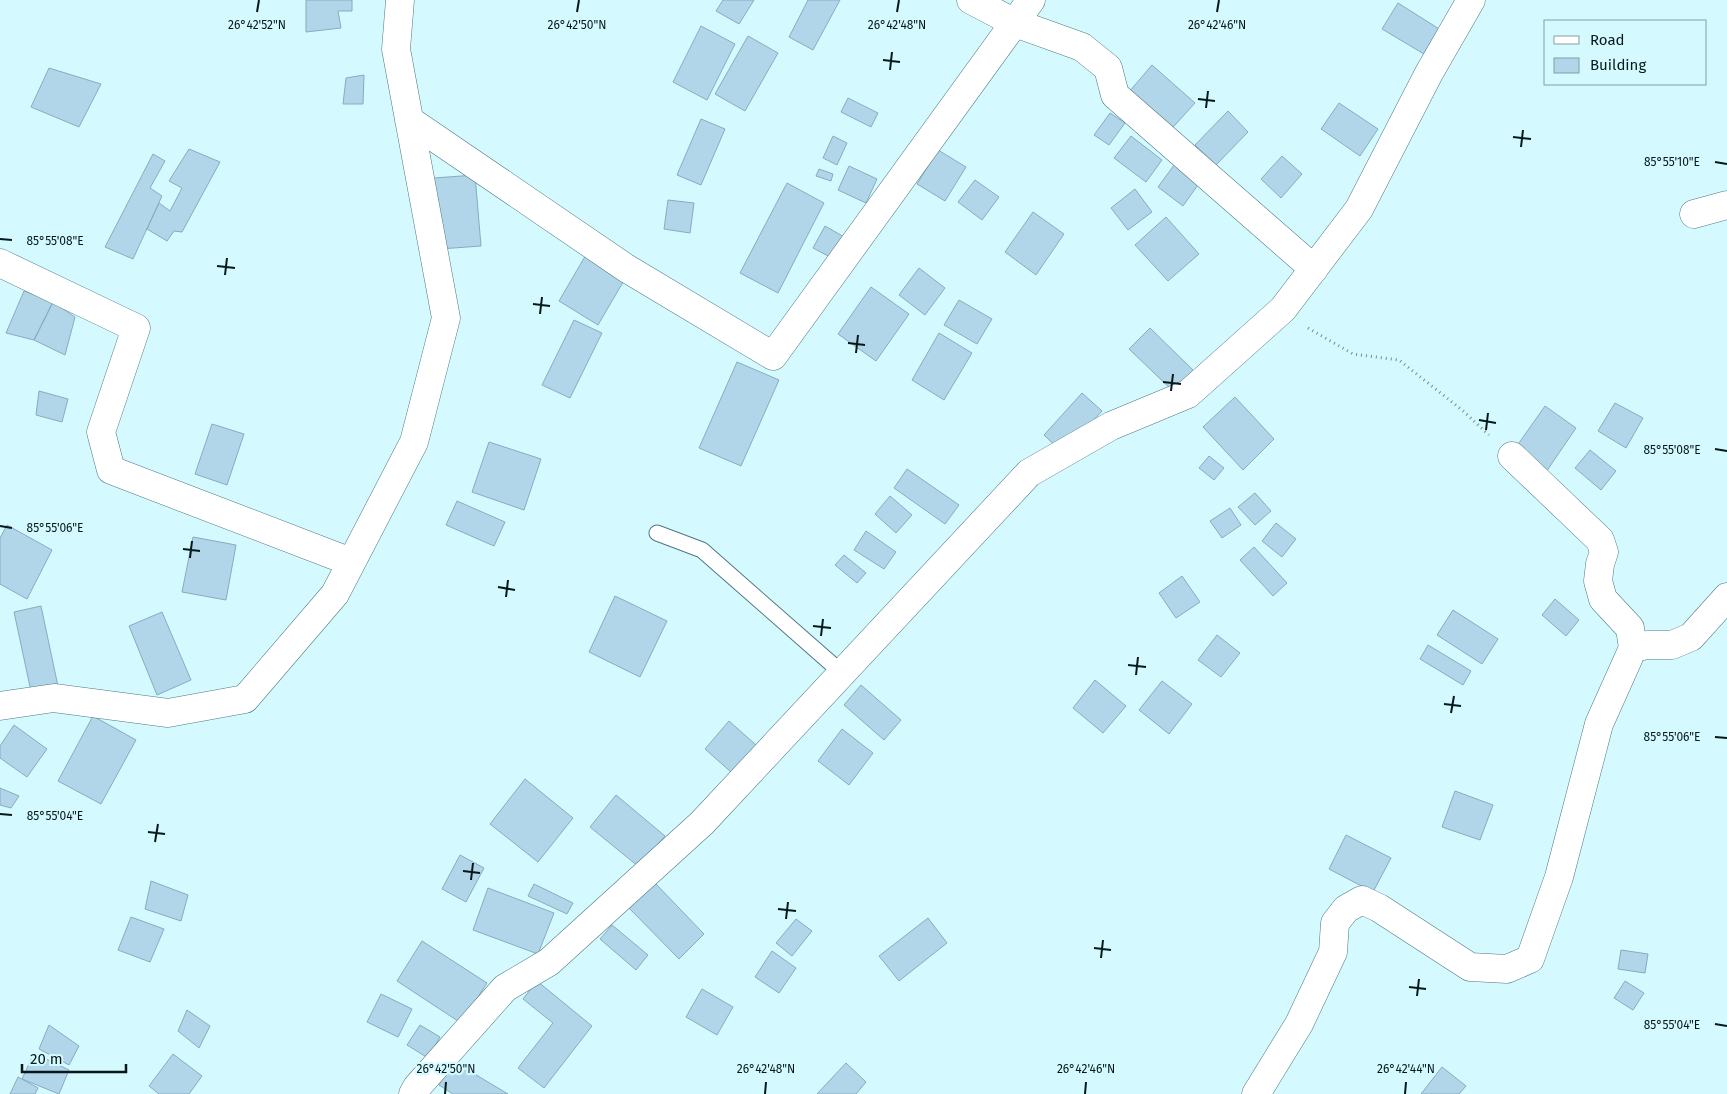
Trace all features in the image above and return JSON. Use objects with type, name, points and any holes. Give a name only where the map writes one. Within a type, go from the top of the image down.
[{"type":"street","points":[[0,706],[54,698],[168,713],[245,699],[335,594],[414,442],[446,318],[396,49],[400,0]]},
{"type":"street","points":[[971,0],[1016,23],[1082,47],[1089,52],[1108,68],[1115,95],[1314,269]]},
{"type":"street","points":[[409,120],[626,268],[773,356],[1032,0]]},
{"type":"street","points":[[413,1094],[417,1087],[505,988],[549,962],[702,823],[1029,473],[1111,426],[1188,394],[1283,309],[1359,209],[1429,73],[1471,0]]},
{"type":"street","points":[[1694,214],[1727,204]]},
{"type":"street","points":[[0,263],[136,328],[101,432],[111,470],[351,562]]},
{"type":"street","points":[[1256,1094],[1299,1024],[1333,952],[1335,923],[1346,909],[1362,900],[1379,908],[1470,967],[1507,969],[1530,959],[1559,877],[1599,724],[1633,648],[1630,628],[1603,599],[1598,581],[1604,552],[1600,540],[1512,456]]},
{"type":"street","points":[[1633,648],[1647,645],[1672,645],[1691,637],[1727,597]]},
{"type":"lane","points":[[657,533],[702,550],[842,673]]},
{"type":"path","points":[[1267,323],[1306,327],[1353,354],[1399,360],[1462,410],[1512,456]]},
{"type":"building","points":[[306,0],[352,0],[352,11],[338,11],[341,28],[306,32]]},
{"type":"building","points":[[723,0],[754,0],[739,24],[716,11]]},
{"type":"building","points":[[808,0],[840,0],[813,50],[789,37]]},
{"type":"building","points":[[1398,3],[1444,32],[1429,57],[1382,29]]},
{"type":"building","points":[[701,26],[735,44],[707,100],[673,82]]},
{"type":"building","points":[[748,36],[778,53],[745,111],[715,94]]},
{"type":"building","points":[[1152,65],[1195,103],[1165,136],[1123,99]]},
{"type":"building","points":[[49,68],[101,84],[79,127],[31,107]]},
{"type":"building","points":[[364,75],[363,104],[343,104],[346,78]]},
{"type":"building","points":[[848,98],[878,113],[871,127],[841,112]]},
{"type":"building","points":[[1339,103],[1378,129],[1360,156],[1321,129]]},
{"type":"building","points":[[1228,111],[1248,132],[1216,165],[1195,145]]},
{"type":"building","points":[[1110,113],[1125,123],[1109,145],[1094,135]]},
{"type":"building","points":[[701,119],[725,129],[701,185],[677,175]]},
{"type":"building","points":[[833,136],[847,143],[837,165],[823,158]]},
{"type":"building","points":[[1131,136],[1162,160],[1146,182],[1114,158]]},
{"type":"building","points":[[189,149],[220,162],[182,232],[174,231],[167,241],[147,229],[159,203],[170,211],[182,188],[169,181]]},
{"type":"building","points":[[938,150],[966,167],[945,201],[917,184]]},
{"type":"building","points":[[153,154],[165,161],[150,188],[162,196],[133,259],[105,247]]},
{"type":"building","points":[[1282,156],[1302,174],[1281,198],[1261,179]]},
{"type":"building","points":[[1180,157],[1205,175],[1183,206],[1158,187]]},
{"type":"building","points":[[849,166],[877,179],[866,203],[838,190]]},
{"type":"building","points":[[819,169],[833,174],[831,181],[816,176]]},
{"type":"building","points":[[475,175],[481,246],[440,249],[434,178]]},
{"type":"building","points":[[975,180],[999,197],[982,220],[958,202]]},
{"type":"building","points":[[787,183],[824,203],[778,293],[740,273]]},
{"type":"building","points":[[1135,189],[1152,212],[1128,230],[1111,208]]},
{"type":"building","points":[[668,200],[694,203],[690,233],[664,229]]},
{"type":"building","points":[[1033,212],[1064,234],[1036,275],[1005,252]]},
{"type":"building","points":[[1166,217],[1199,254],[1168,281],[1135,245]]},
{"type":"building","points":[[825,226],[846,238],[834,259],[813,248]]},
{"type":"building","points":[[587,253],[626,277],[598,325],[559,301]]},
{"type":"building","points":[[919,268],[945,288],[925,315],[899,295]]},
{"type":"building","points":[[871,287],[909,314],[876,361],[838,334]]},
{"type":"building","points":[[24,291],[53,302],[34,340],[6,333]]},
{"type":"building","points":[[959,300],[992,319],[977,344],[944,325]]},
{"type":"building","points":[[53,302],[75,317],[65,355],[34,340]]},
{"type":"building","points":[[574,320],[602,333],[570,398],[542,385]]},
{"type":"building","points":[[1150,328],[1196,373],[1175,393],[1129,349]]},
{"type":"building","points":[[939,333],[972,353],[944,400],[912,380]]},
{"type":"building","points":[[737,362],[779,380],[741,466],[699,448]]},
{"type":"building","points":[[39,391],[68,399],[62,422],[36,415]]},
{"type":"building","points":[[1082,393],[1102,411],[1063,453],[1044,435]]},
{"type":"building","points":[[1235,397],[1274,439],[1243,470],[1203,427]]},
{"type":"building","points":[[1615,403],[1643,418],[1626,448],[1598,431]]},
{"type":"building","points":[[1545,406],[1576,428],[1546,472],[1514,450]]},
{"type":"building","points":[[212,424],[244,434],[227,485],[195,474]]},
{"type":"building","points":[[489,442],[541,459],[524,510],[472,492]]},
{"type":"building","points":[[1590,450],[1616,471],[1601,490],[1575,468]]},
{"type":"building","points":[[1209,456],[1224,468],[1214,480],[1199,468]]},
{"type":"building","points":[[907,469],[959,505],[945,524],[894,488]]},
{"type":"building","points":[[1255,493],[1271,511],[1255,525],[1238,507]]},
{"type":"building","points":[[890,496],[912,515],[896,533],[875,514]]},
{"type":"building","points":[[457,501],[505,522],[494,546],[446,525]]},
{"type":"building","points":[[1230,508],[1241,525],[1222,538],[1210,521]]},
{"type":"building","points":[[1276,523],[1296,539],[1282,557],[1262,541]]},
{"type":"building","points":[[7,525],[52,550],[27,599],[0,584],[0,538]]},
{"type":"building","points":[[866,531],[896,552],[884,569],[854,550]]},
{"type":"building","points":[[193,537],[236,545],[226,600],[182,592]]},
{"type":"building","points":[[1254,547],[1287,583],[1273,596],[1240,560]]},
{"type":"building","points":[[844,555],[866,573],[857,583],[835,565]]},
{"type":"building","points":[[1182,576],[1200,602],[1176,618],[1159,593]]},
{"type":"building","points":[[615,596],[667,621],[640,677],[589,652]]},
{"type":"building","points":[[1555,599],[1579,620],[1566,636],[1542,615]]},
{"type":"building","points":[[41,606],[59,691],[32,696],[14,612]]},
{"type":"building","points":[[1453,610],[1498,639],[1482,664],[1437,635]]},
{"type":"building","points":[[162,612],[191,680],[157,695],[129,626]]},
{"type":"building","points":[[1217,635],[1240,653],[1221,677],[1198,660]]},
{"type":"building","points":[[1428,645],[1471,671],[1463,685],[1420,659]]},
{"type":"building","points":[[1095,680],[1126,706],[1103,733],[1073,708]]},
{"type":"building","points":[[1162,681],[1192,704],[1169,734],[1139,710]]},
{"type":"building","points":[[861,685],[901,720],[884,740],[844,705]]},
{"type":"building","points":[[93,716],[136,740],[101,804],[58,781]]},
{"type":"building","points":[[729,721],[756,745],[732,773],[705,749]]},
{"type":"building","points":[[14,725],[47,749],[27,777],[0,758],[0,746]]},
{"type":"building","points":[[842,729],[873,753],[849,785],[818,761]]},
{"type":"building","points":[[525,779],[573,818],[538,862],[490,824]]},
{"type":"building","points":[[0,788],[19,796],[11,808],[0,805]]},
{"type":"building","points":[[1455,791],[1493,805],[1480,840],[1442,827]]},
{"type":"building","points":[[616,795],[665,836],[639,867],[590,827]]},
{"type":"building","points":[[1346,835],[1391,858],[1373,892],[1329,869]]},
{"type":"building","points":[[460,855],[484,868],[466,902],[442,889]]},
{"type":"building","points":[[151,881],[188,895],[181,921],[145,909]]},
{"type":"building","points":[[655,883],[704,934],[679,959],[629,908]]},
{"type":"building","points":[[534,884],[573,903],[567,914],[528,896]]},
{"type":"building","points":[[488,888],[554,913],[538,954],[473,930]]},
{"type":"building","points":[[131,917],[164,929],[150,962],[118,950]]},
{"type":"building","points":[[928,918],[947,943],[899,981],[879,956]]},
{"type":"building","points":[[796,919],[812,931],[792,956],[776,943]]},
{"type":"building","points":[[612,925],[648,955],[636,970],[600,939]]},
{"type":"building","points":[[422,941],[487,983],[461,1023],[397,981]]},
{"type":"building","points":[[1621,950],[1648,954],[1645,973],[1618,969]]},
{"type":"building","points":[[772,951],[796,968],[779,993],[755,977]]},
{"type":"building","points":[[537,981],[592,1026],[544,1088],[518,1068],[553,1023],[523,999]]},
{"type":"building","points":[[1625,981],[1644,993],[1633,1010],[1614,998]]},
{"type":"building","points":[[702,989],[733,1007],[717,1035],[686,1017]]},
{"type":"building","points":[[381,994],[412,1009],[398,1037],[367,1022]]},
{"type":"building","points":[[187,1010],[210,1026],[199,1048],[178,1031]]},
{"type":"building","points":[[49,1025],[79,1046],[69,1065],[39,1049]]},
{"type":"building","points":[[420,1025],[440,1037],[428,1058],[407,1045]]},
{"type":"building","points":[[34,1053],[69,1070],[59,1094],[22,1079]]},
{"type":"building","points":[[173,1054],[202,1076],[189,1094],[159,1094],[149,1086]]},
{"type":"building","points":[[453,1061],[508,1094],[453,1094],[439,1085]]},
{"type":"building","points":[[846,1063],[866,1082],[856,1094],[817,1094]]},
{"type":"building","points":[[1442,1067],[1466,1086],[1459,1094],[1421,1094]]},
{"type":"building","points":[[18,1077],[38,1088],[35,1094],[10,1094]]}]
